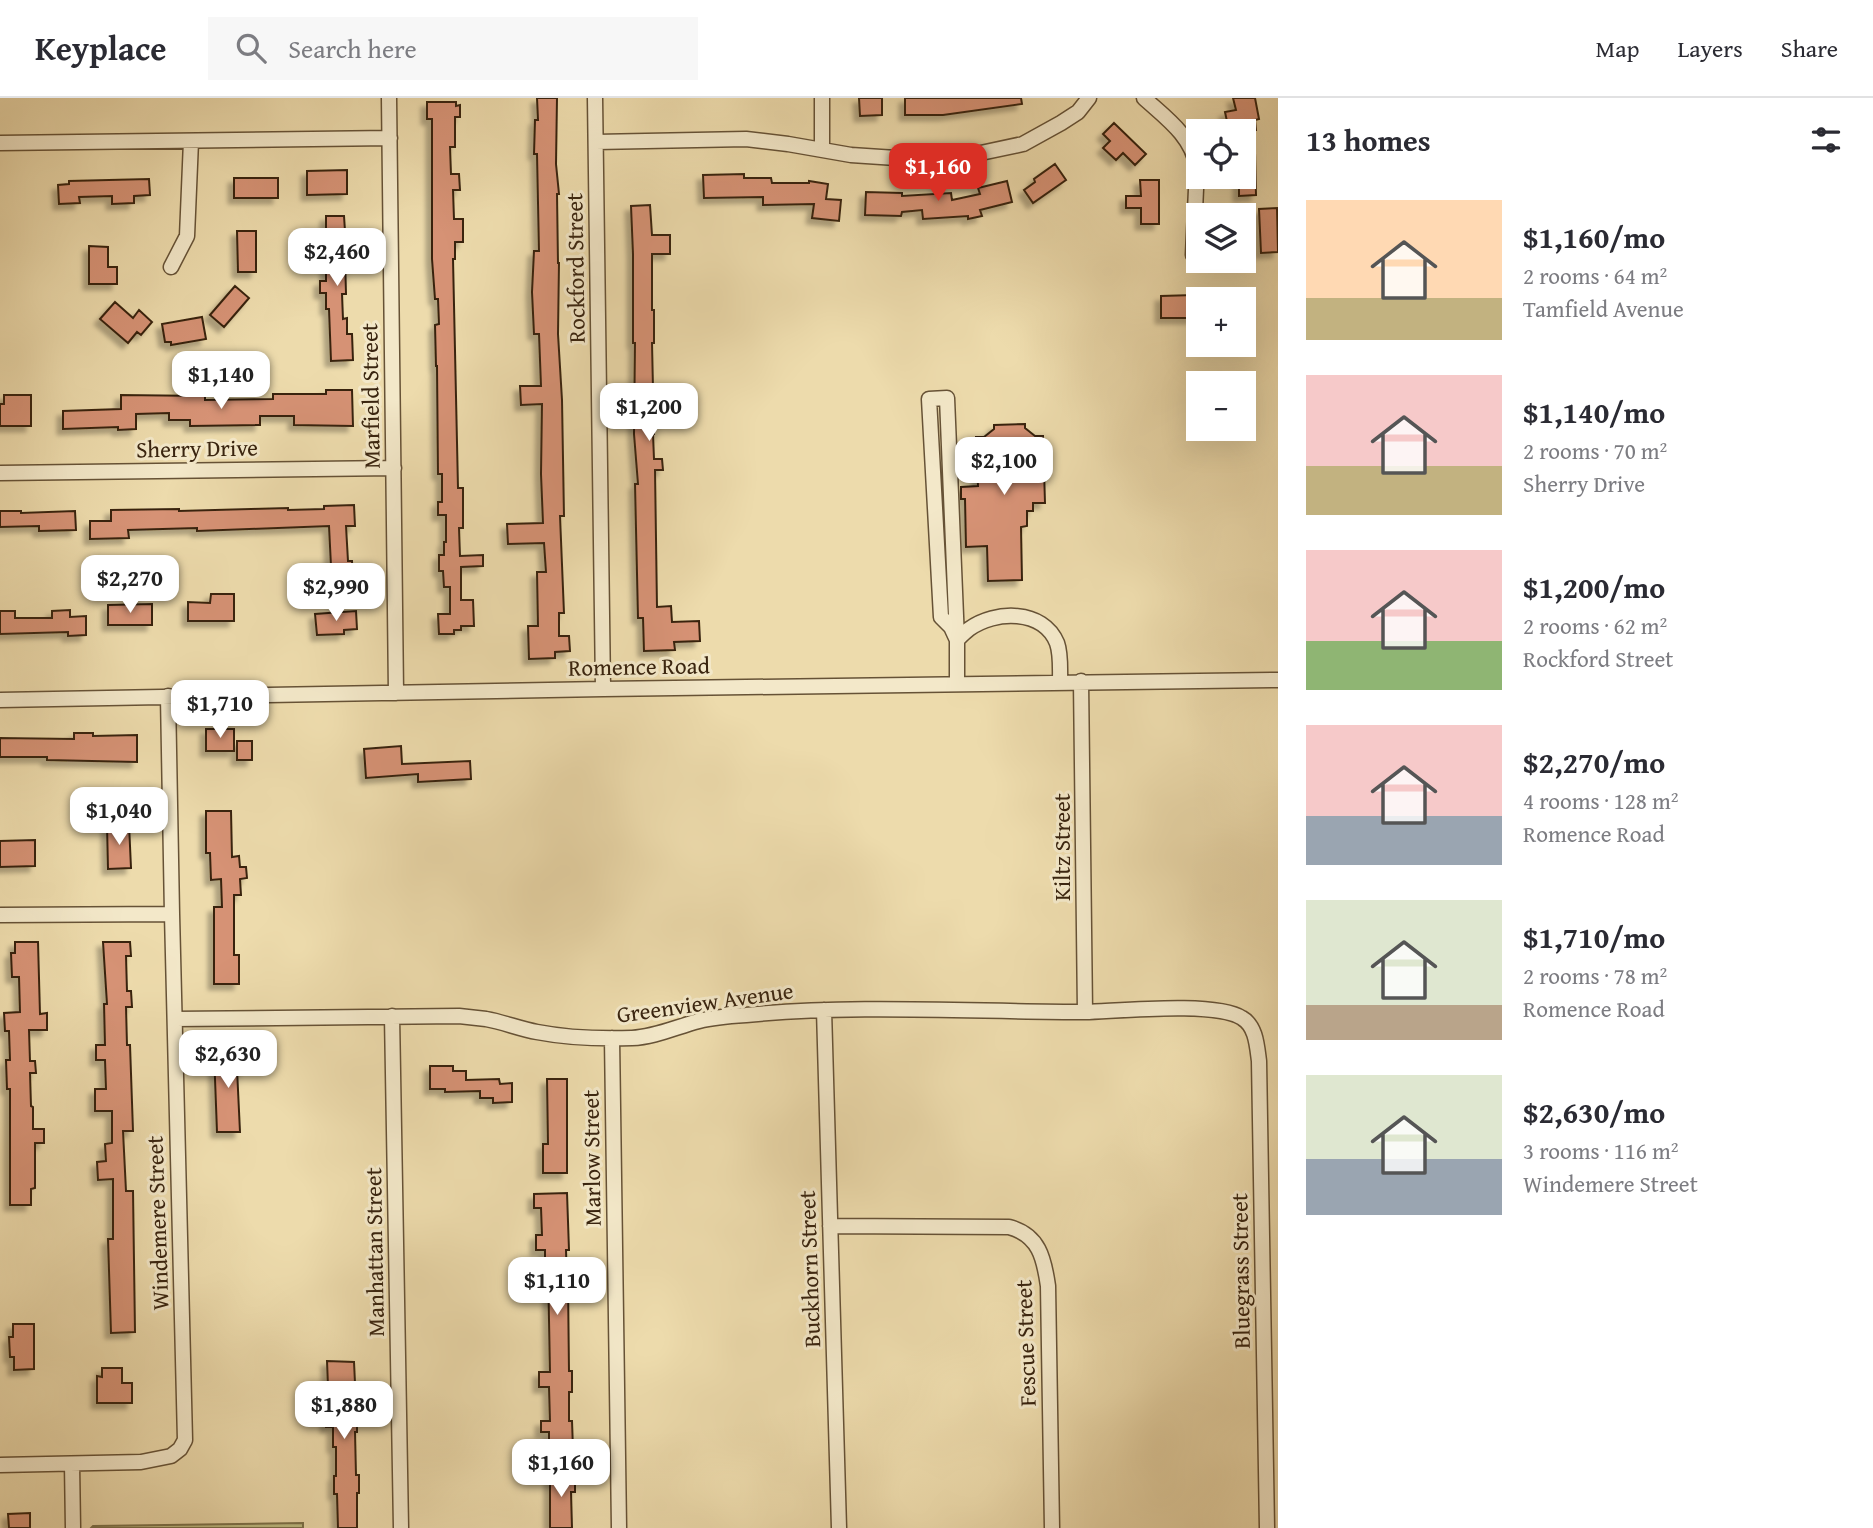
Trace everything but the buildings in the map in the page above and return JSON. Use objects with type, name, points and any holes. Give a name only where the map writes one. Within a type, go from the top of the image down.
[{"type":"street","name":"Marfield Street","points":[[389,98],[396,693]]},
{"type":"street","name":"Rockford Street","points":[[596,98],[603,689]]},
{"type":"street","points":[[822,98],[822,150]]},
{"type":"street","points":[[596,142],[746,139],[851,155],[896,158],[976,154],[1023,144],[1062,123],[1077,112],[1089,98]]},
{"type":"street","points":[[1144,98],[1180,131],[1195,155],[1195,203]]},
{"type":"street","points":[[0,143],[390,138]]},
{"type":"street","points":[[171,267],[187,236],[191,141]]},
{"type":"street","points":[[957,640],[951,626],[941,617],[929,399],[947,398],[957,640],[957,683]]},
{"type":"street","name":"Sherry Drive","points":[[0,473],[394,468]]},
{"type":"street","points":[[957,640],[969,628],[995,617],[1018,616],[1031,619],[1052,633],[1058,645],[1060,682]]},
{"type":"street","name":"Romence Road","points":[[0,700],[1278,680]]},
{"type":"street","name":"Kiltz Street","points":[[1081,681],[1085,1012]]},
{"type":"street","name":"Windemere Street","points":[[72,1464],[141,1462],[171,1456],[180,1449],[185,1440],[168,696]]},
{"type":"street","points":[[0,915],[172,914]]},
{"type":"street","name":"Greenview Avenue","points":[[175,1019],[392,1016],[472,1018],[555,1035],[636,1038],[701,1020],[824,1010],[1085,1012],[1200,1009],[1230,1013],[1242,1018]]},
{"type":"street","name":"Buckhorn Street","points":[[824,1010],[839,1528]]},
{"type":"street","name":"Manhattan Street","points":[[392,1016],[401,1528]]},
{"type":"street","name":"Bluegrass Street","points":[[1242,1018],[1254,1032],[1259,1061],[1267,1528]]},
{"type":"street","name":"Marlow Street","points":[[612,1038],[619,1528]]},
{"type":"street","name":"Fescue Street","points":[[830,1226],[1009,1227],[1022,1231],[1032,1239],[1042,1259],[1048,1286],[1052,1528]]},
{"type":"street","points":[[0,1465],[72,1464],[74,1528]]},
{"type":"shaded area","points":[[303,1523],[303,1528],[91,1528],[93,1526]]}]
